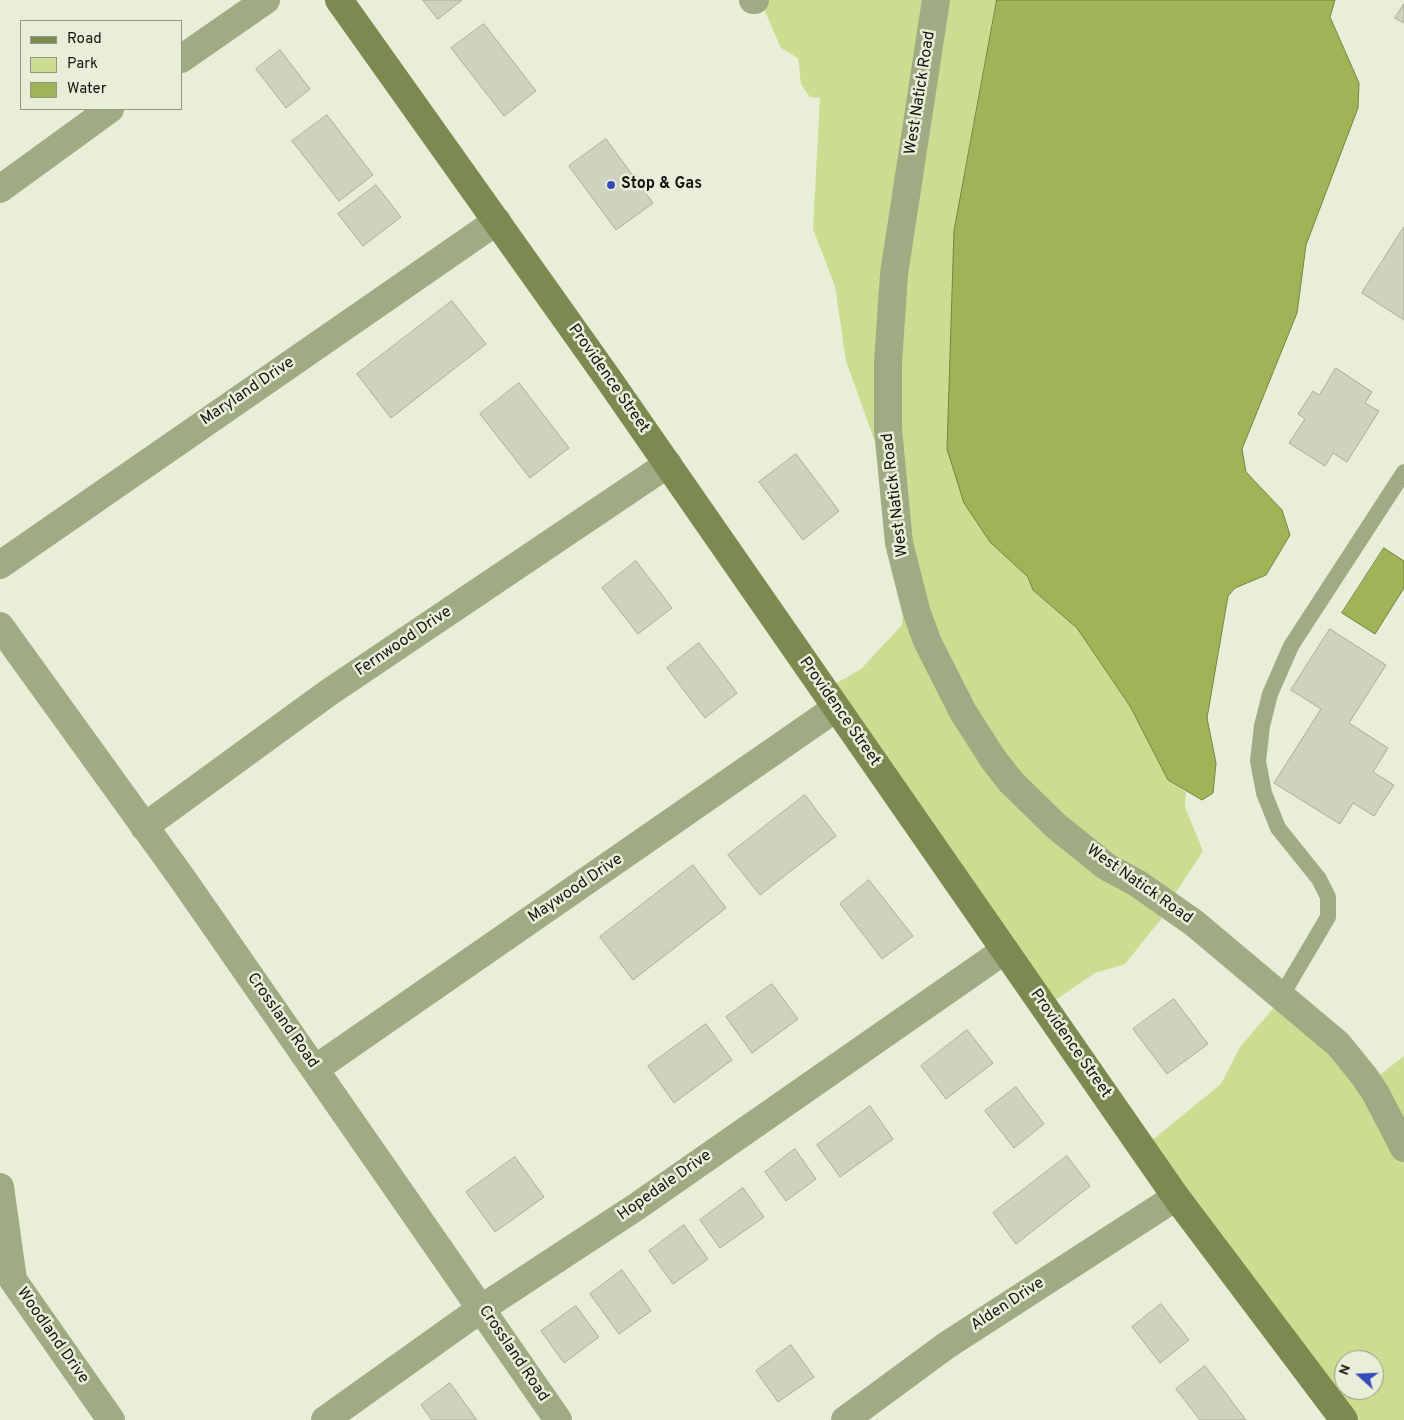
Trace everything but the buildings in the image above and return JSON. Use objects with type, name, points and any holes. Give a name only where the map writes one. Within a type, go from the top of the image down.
[{"type":"main road","name":"Providence Street","points":[[339,0],[498,221],[668,464],[1176,1197],[1344,1420]]},
{"type":"street","points":[[182,57],[266,0]]},
{"type":"street","name":"West Natick Road","points":[[936,0],[894,274],[888,363],[888,429],[899,543],[916,610],[927,641],[950,688],[983,745],[1011,782],[1056,826],[1107,867],[1137,883],[1194,923],[1338,1044],[1364,1076],[1404,1148]]},
{"type":"street","points":[[0,189],[109,110]]},
{"type":"street","name":"Maryland Drive","points":[[0,565],[498,221]]},
{"type":"street","name":"Fernwood Drive","points":[[144,827],[328,693],[668,464]]},
{"type":"street","name":"Crossland Road","points":[[0,626],[184,880],[558,1420]]},
{"type":"street","name":"Maywood Drive","points":[[315,1069],[836,708]]},
{"type":"street","name":"Hopedale Drive","points":[[325,1420],[482,1308],[636,1207],[1005,950]]},
{"type":"street","name":"Woodland Drive","points":[[0,1187],[7,1285],[111,1420]]},
{"type":"street","name":"Alden Drive","points":[[845,1420],[947,1345],[1176,1197]]},
{"type":"lane","points":[[1282,995],[1328,917],[1328,897],[1319,879],[1278,828],[1264,793],[1258,761],[1264,718],[1270,694],[1291,646],[1404,472]]},
{"type":"green space","points":[[760,0],[997,0],[954,231],[964,503],[990,542],[1028,577],[1033,590],[1077,628],[1130,706],[1168,780],[1186,792],[1185,807],[1203,851],[1171,900],[1170,908],[1125,964],[1095,973],[1045,1007],[828,688],[861,669],[902,625],[905,594],[878,450],[846,361],[835,286],[813,229],[820,98],[810,97],[801,84],[798,58],[781,48]]},
{"type":"green space","points":[[1283,997],[1377,1077],[1404,1056],[1404,1420],[1344,1420],[1145,1146],[1221,1084],[1240,1047]]},
{"type":"water","points":[[997,0],[1335,0],[1330,17],[1359,83],[1358,108],[1306,245],[1297,313],[1242,449],[1246,472],[1282,510],[1290,535],[1266,575],[1235,588],[1228,596],[1207,718],[1216,763],[1213,793],[1202,800],[1168,780],[1130,706],[1077,628],[1033,590],[1028,577],[990,542],[964,503],[947,449],[954,231]]},
{"type":"water","points":[[1384,548],[1404,561],[1404,588],[1375,634],[1342,613]]},
{"type":"place","name":"Stop & Gas","points":[[611,185]]}]
